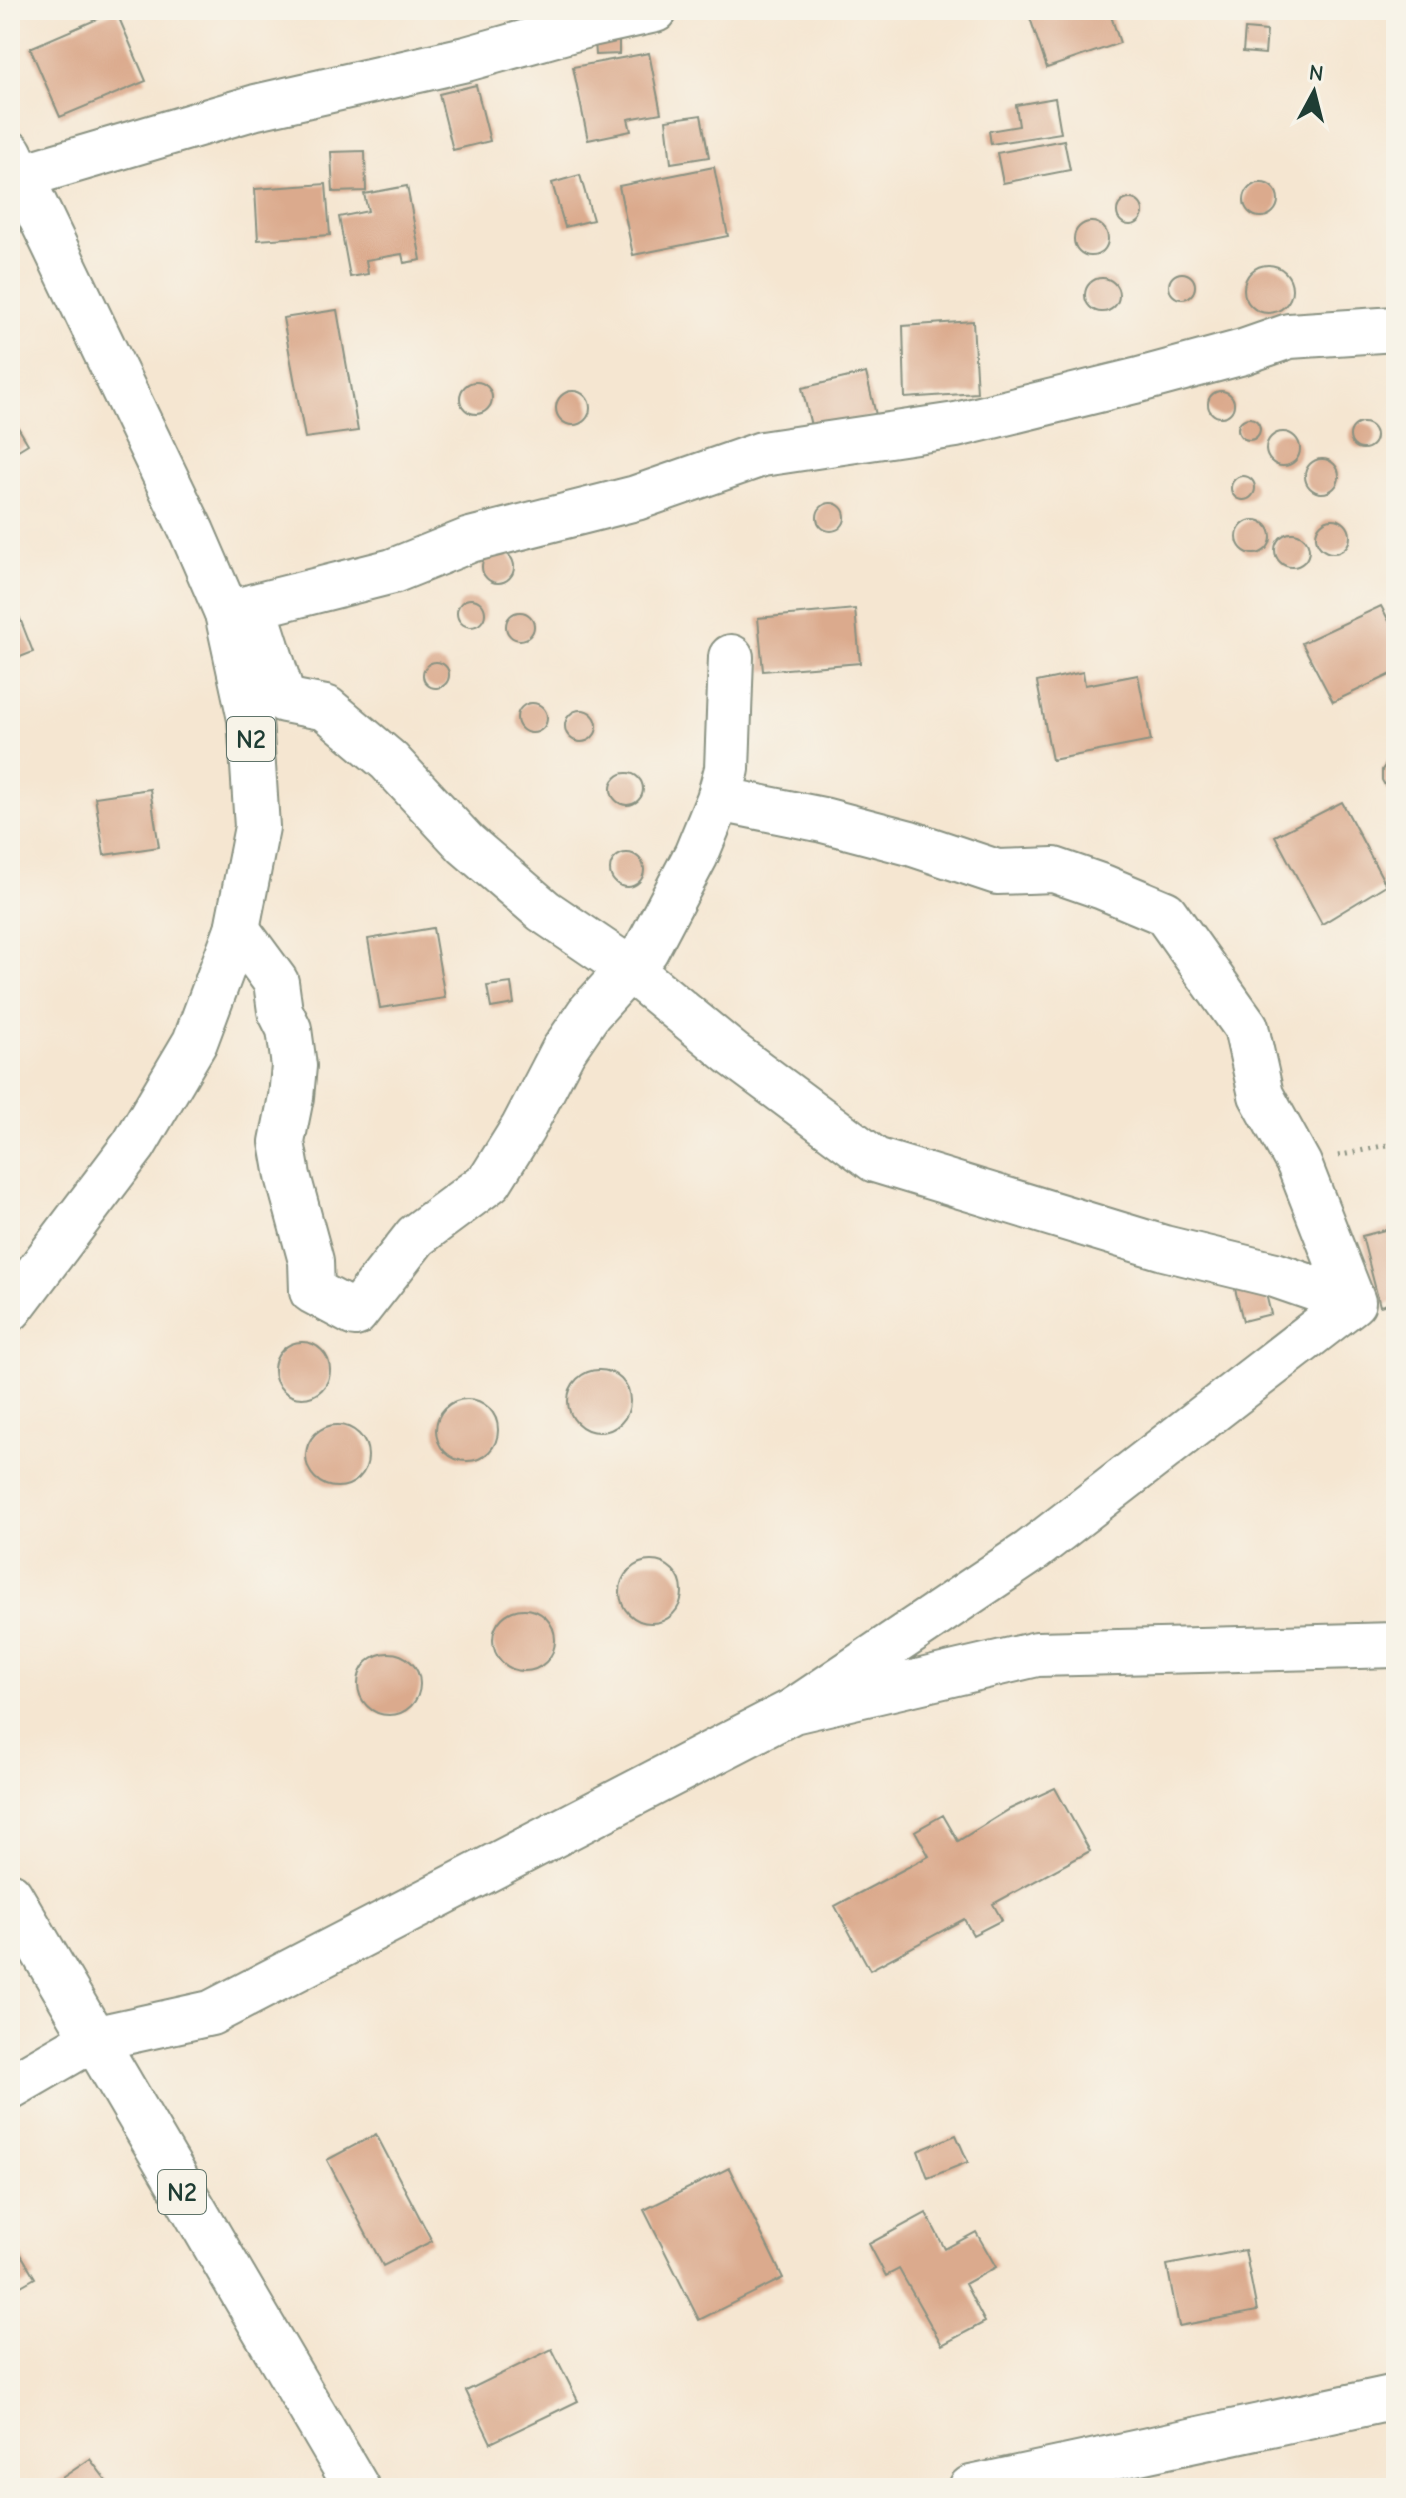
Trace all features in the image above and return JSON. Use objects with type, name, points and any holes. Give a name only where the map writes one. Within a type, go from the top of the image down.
[{"type":"main road","points":[[14,172],[256,107],[466,59],[591,24],[655,10]]},
{"type":"main road","name":"N2","points":[[10,1309],[134,1145],[195,1042],[237,929],[257,827],[241,609],[192,532],[14,172]]},
{"type":"main road","points":[[1353,1302],[1275,1275],[1164,1248],[875,1160],[734,1055],[628,968],[544,911],[466,844],[389,761],[326,708],[284,700],[241,609],[393,571],[470,540],[636,498],[762,454],[956,425],[1139,380],[1243,352],[1289,336],[1396,329]]},
{"type":"main road","points":[[237,929],[276,982],[280,1011],[289,1029],[294,1066],[282,1142],[311,1261],[312,1291],[355,1314],[416,1236],[490,1181],[523,1128],[563,1051],[589,1013],[646,950],[721,801],[727,769],[731,657]]},
{"type":"main road","points":[[721,801],[823,820],[910,843],[997,872],[1054,870],[1165,913],[1246,1027],[1261,1095],[1299,1164],[1353,1302]]},
{"type":"main road","points":[[10,2087],[93,2039],[211,2013],[793,1711],[1030,1552],[1353,1302]]},
{"type":"main road","points":[[793,1711],[1037,1654],[1396,1645]]},
{"type":"main road","name":"N2","points":[[10,1895],[357,2488]]},
{"type":"main road","points":[[971,2488],[1396,2397]]},
{"type":"path","points":[[1299,1164],[1396,1143]]},
{"type":"building","points":[[1109,10],[1120,43],[1047,68],[1028,12]]},
{"type":"building","points":[[116,11],[146,81],[60,117],[30,48]]},
{"type":"building","points":[[1245,29],[1267,31],[1265,54],[1243,52]]},
{"type":"building","points":[[619,40],[619,54],[596,55],[595,41]]},
{"type":"building","points":[[649,53],[661,113],[628,119],[631,131],[588,140],[573,67]]},
{"type":"building","points":[[476,85],[490,141],[453,150],[439,94]]},
{"type":"building","points":[[1055,98],[1061,133],[991,144],[989,131],[1019,126],[1016,105]]},
{"type":"building","points":[[701,115],[709,157],[671,163],[666,120]]},
{"type":"building","points":[[1064,140],[1070,170],[1003,183],[997,153]]},
{"type":"building","points":[[365,151],[366,191],[333,192],[331,152]]},
{"type":"building","points":[[714,167],[728,236],[633,255],[619,186]]},
{"type":"building","points":[[580,175],[593,220],[565,227],[552,183]]},
{"type":"building","points":[[1261,183],[1273,188],[1278,200],[1273,212],[1261,217],[1249,212],[1244,200],[1249,188]]},
{"type":"building","points":[[326,184],[330,235],[258,240],[255,189]]},
{"type":"building","points":[[407,186],[421,260],[404,263],[402,254],[366,260],[368,274],[350,277],[339,217],[368,211],[364,194]]},
{"type":"building","points":[[1130,199],[1139,203],[1143,212],[1139,221],[1130,225],[1121,221],[1117,212],[1121,203]]},
{"type":"building","points":[[1091,222],[1103,227],[1108,239],[1103,251],[1091,256],[1079,251],[1074,239],[1079,227]]},
{"type":"building","points":[[1268,265],[1285,272],[1292,289],[1285,306],[1268,313],[1251,306],[1244,289],[1251,272]]},
{"type":"building","points":[[1182,273],[1191,277],[1195,286],[1191,295],[1182,299],[1173,295],[1169,286],[1173,277]]},
{"type":"building","points":[[1102,278],[1114,283],[1119,295],[1114,307],[1102,312],[1090,307],[1085,295],[1090,283]]},
{"type":"building","points":[[337,310],[358,431],[305,438],[283,318]]},
{"type":"building","points":[[973,321],[977,393],[905,398],[903,326]]},
{"type":"building","points":[[866,373],[876,415],[812,430],[802,388]]},
{"type":"building","points":[[476,382],[487,387],[492,398],[487,409],[476,414],[465,409],[460,398],[465,387]]},
{"type":"building","points":[[573,391],[585,396],[590,408],[585,420],[573,425],[561,420],[556,408],[561,396]]},
{"type":"building","points":[[1221,391],[1230,395],[1234,404],[1230,413],[1221,417],[1212,413],[1208,404],[1212,395]]},
{"type":"building","points":[[10,414],[28,444],[10,455]]},
{"type":"building","points":[[1249,418],[1257,421],[1260,429],[1257,437],[1249,440],[1241,437],[1238,429],[1241,421]]},
{"type":"building","points":[[1363,423],[1372,427],[1376,436],[1372,445],[1363,449],[1354,445],[1350,436],[1354,427]]},
{"type":"building","points":[[1283,432],[1295,437],[1300,449],[1295,461],[1283,466],[1271,461],[1266,449],[1271,437]]},
{"type":"building","points":[[1322,459],[1334,464],[1339,476],[1334,488],[1322,493],[1310,488],[1305,476],[1310,464]]},
{"type":"building","points":[[1243,476],[1252,479],[1255,488],[1252,497],[1243,500],[1234,497],[1231,488],[1234,479]]},
{"type":"building","points":[[831,503],[841,507],[845,517],[841,527],[831,531],[821,527],[817,517],[821,507]]},
{"type":"building","points":[[1333,519],[1345,524],[1350,536],[1345,548],[1333,553],[1321,548],[1316,536],[1321,524]]},
{"type":"building","points":[[1254,520],[1266,525],[1271,537],[1266,549],[1254,554],[1242,549],[1237,537],[1242,525]]},
{"type":"building","points":[[1292,533],[1304,538],[1309,550],[1304,562],[1292,567],[1280,562],[1275,550],[1280,538]]},
{"type":"building","points":[[498,551],[509,556],[514,567],[509,578],[498,583],[487,578],[482,567],[487,556]]},
{"type":"building","points":[[471,599],[481,603],[485,613],[481,623],[471,627],[461,623],[457,613],[461,603]]},
{"type":"building","points":[[1381,606],[1396,634],[1396,672],[1333,702],[1302,643]]},
{"type":"building","points":[[855,609],[860,663],[763,671],[758,618]]},
{"type":"building","points":[[520,612],[530,616],[534,626],[530,636],[520,640],[510,636],[506,626],[510,616]]},
{"type":"building","points":[[19,616],[33,652],[10,661],[10,620]]},
{"type":"building","points":[[436,662],[445,666],[449,675],[445,684],[436,688],[427,684],[423,675],[427,666]]},
{"type":"building","points":[[1083,672],[1085,685],[1138,675],[1151,741],[1052,760],[1037,682]]},
{"type":"building","points":[[532,703],[543,707],[547,718],[543,729],[532,733],[521,729],[517,718],[521,707]]},
{"type":"building","points":[[581,710],[592,715],[597,726],[592,737],[581,742],[570,737],[565,726],[570,715]]},
{"type":"building","points":[[1396,756],[1396,795],[1387,789],[1382,780],[1382,770]]},
{"type":"building","points":[[627,773],[638,778],[643,789],[638,800],[627,805],[616,800],[611,789],[616,778]]},
{"type":"building","points":[[150,789],[159,847],[104,855],[95,797]]},
{"type":"building","points":[[1342,802],[1386,885],[1322,924],[1275,836]]},
{"type":"building","points":[[627,853],[639,858],[644,870],[639,882],[627,887],[615,882],[610,870],[615,858]]},
{"type":"building","points":[[433,928],[445,998],[380,1008],[368,939]]},
{"type":"building","points":[[511,983],[514,1004],[491,1008],[487,986]]},
{"type":"building","points":[[1396,1227],[1396,1302],[1380,1306],[1362,1236]]},
{"type":"building","points":[[1263,1282],[1271,1314],[1243,1321],[1235,1289]]},
{"type":"building","points":[[302,1342],[322,1350],[330,1370],[322,1390],[302,1398],[282,1390],[274,1370],[282,1350]]},
{"type":"building","points":[[593,1370],[605,1370],[621,1379],[628,1389],[628,1413],[621,1423],[605,1432],[593,1432],[573,1418],[568,1407],[568,1395],[582,1375]]},
{"type":"building","points":[[461,1399],[473,1399],[489,1408],[496,1418],[496,1442],[489,1452],[473,1461],[461,1461],[441,1447],[436,1436],[436,1424],[450,1404]]},
{"type":"building","points":[[331,1425],[343,1425],[359,1434],[366,1444],[366,1468],[359,1478],[343,1487],[331,1487],[311,1473],[306,1462],[306,1450],[320,1430]]},
{"type":"building","points":[[645,1561],[657,1561],[673,1570],[680,1580],[680,1604],[673,1614],[657,1623],[645,1623],[625,1609],[620,1598],[620,1586],[634,1566]]},
{"type":"building","points":[[518,1609],[530,1609],[546,1618],[553,1628],[553,1652],[546,1662],[530,1671],[518,1671],[498,1657],[493,1646],[493,1634],[507,1614]]},
{"type":"building","points":[[383,1653],[395,1653],[411,1662],[418,1672],[418,1696],[411,1706],[395,1715],[383,1715],[363,1701],[358,1690],[358,1678],[372,1658]]},
{"type":"building","points":[[1055,1788],[1090,1851],[993,1904],[1002,1920],[973,1935],[964,1919],[870,1970],[835,1906],[929,1856],[915,1831],[943,1815],[958,1841],[1010,1809]]},
{"type":"building","points":[[376,2134],[432,2241],[383,2266],[327,2160]]},
{"type":"building","points":[[956,2135],[968,2162],[928,2178],[918,2151]]},
{"type":"building","points":[[729,2168],[783,2278],[699,2320],[644,2210]]},
{"type":"building","points":[[926,2213],[945,2249],[976,2232],[996,2267],[965,2284],[985,2322],[942,2345],[899,2269],[886,2276],[869,2244]]},
{"type":"building","points":[[10,2236],[35,2278],[10,2292]]},
{"type":"building","points":[[1245,2250],[1257,2311],[1179,2326],[1167,2265]]},
{"type":"building","points":[[552,2349],[578,2401],[491,2443],[466,2391]]},
{"type":"building","points":[[90,2459],[112,2488],[47,2488]]}]
